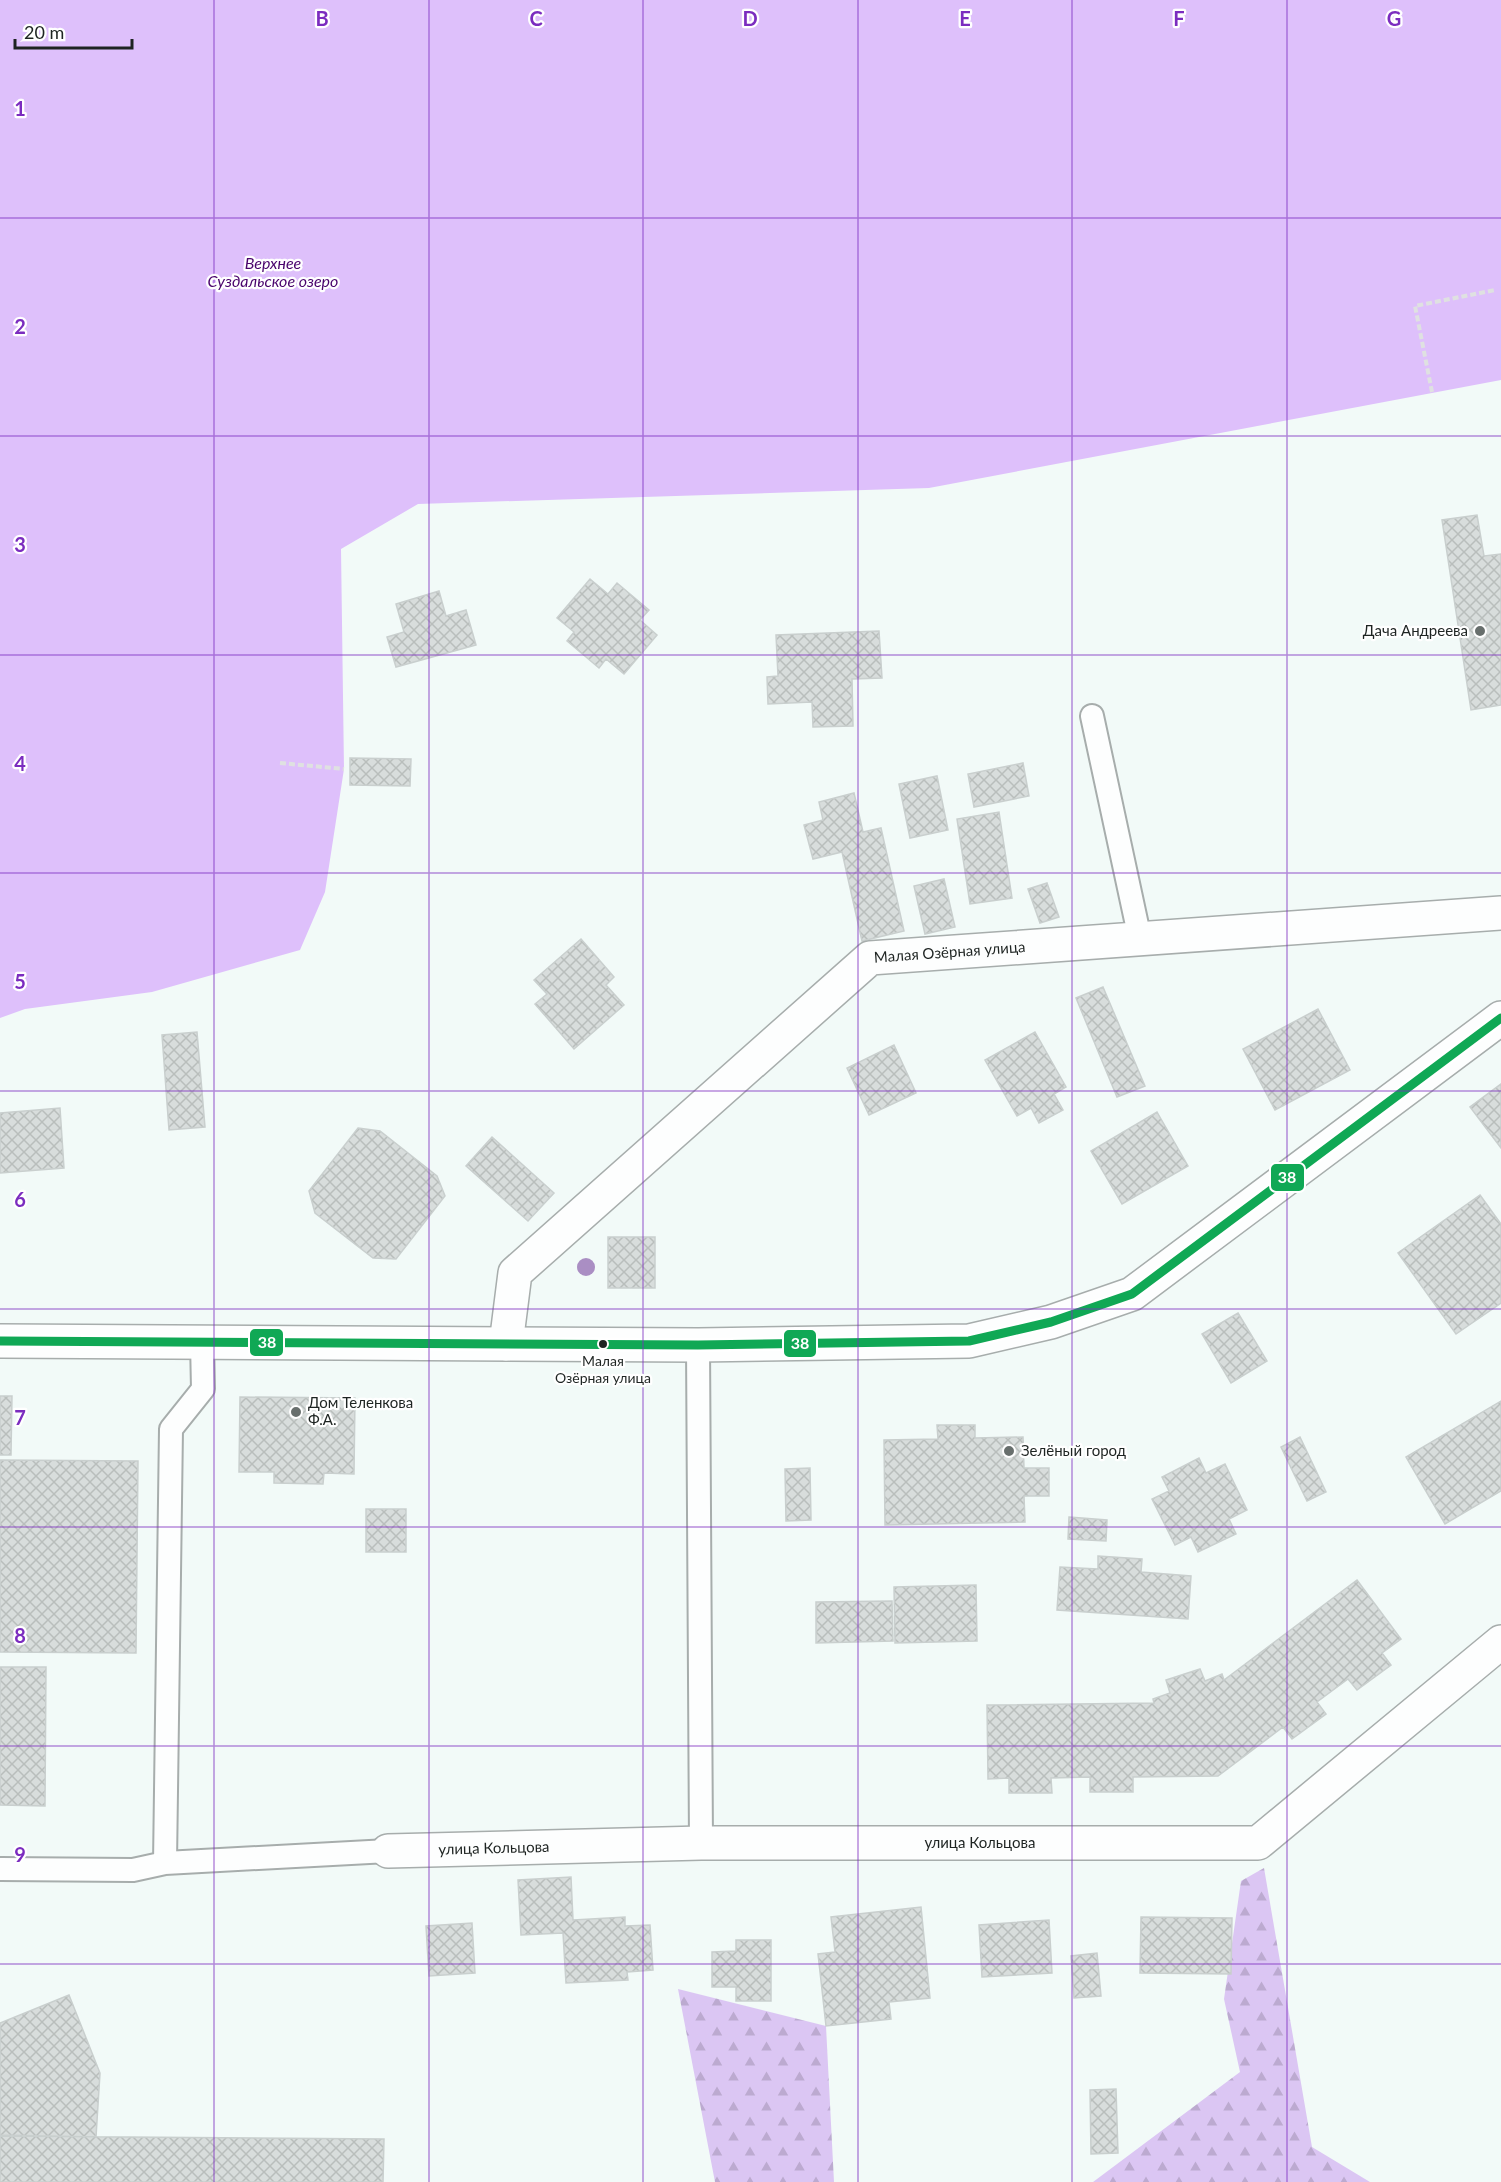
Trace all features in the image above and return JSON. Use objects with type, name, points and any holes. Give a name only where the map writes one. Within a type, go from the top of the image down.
[{"type":"street","name":"Малая Озёрная улица","points":[[506,1344],[516,1273],[870,958],[1501,913]]},
{"type":"street","points":[[0,1341],[698,1345],[969,1341],[1051,1322],[1132,1294],[1501,1018]]},
{"type":"street","name":"улица Кольцова","points":[[388,1851],[701,1843],[1258,1843],[1501,1642]]},
{"type":"lane","points":[[1092,716],[1140,939]]},
{"type":"lane","points":[[165,1863],[171,1429],[203,1389],[202,1342]]},
{"type":"lane","points":[[698,1345],[701,1843]]},
{"type":"lane","points":[[0,1869],[133,1870],[165,1863],[388,1851]]},
{"type":"path","points":[[1432,392],[1415,306],[1496,290]]},
{"type":"path","points":[[280,763],[344,769]]},
{"type":"green space","points":[[1264,1868],[1312,2147],[1370,2182],[1093,2182],[1240,2072],[1224,1999],[1241,1881]]},
{"type":"green space","points":[[678,1989],[826,2026],[834,2182],[715,2182]]},
{"type":"water","name":"Верхнее Суздальское озеро","points":[[0,0],[1501,0],[1501,380],[929,488],[418,504],[341,549],[344,769],[325,892],[300,950],[152,992],[25,1009],[0,1018]]},
{"type":"building","name":"Дача Андреева","points":[[1477,515],[1484,556],[1501,554],[1501,705],[1471,710],[1442,520]]},
{"type":"building","points":[[590,579],[608,594],[617,583],[649,610],[640,620],[657,635],[624,674],[606,659],[599,668],[567,641],[574,632],[557,618]]},
{"type":"building","points":[[439,591],[446,616],[466,610],[476,645],[396,667],[387,637],[404,632],[396,604]]},
{"type":"building","points":[[879,631],[882,678],[852,679],[853,726],[813,727],[812,702],[768,704],[767,677],[778,676],[776,635]]},
{"type":"building","points":[[350,758],[411,759],[410,786],[350,785]]},
{"type":"building","points":[[1023,763],[1029,796],[974,807],[968,774]]},
{"type":"building","points":[[937,776],[948,830],[910,838],[899,784]]},
{"type":"building","points":[[854,793],[863,832],[881,828],[904,931],[862,941],[842,852],[813,859],[804,825],[823,820],[819,802]]},
{"type":"building","points":[[999,812],[1012,898],[970,904],[957,819]]},
{"type":"building","points":[[944,879],[955,927],[925,934],[914,886]]},
{"type":"building","points":[[1047,883],[1059,917],[1040,923],[1028,889]]},
{"type":"building","points":[[581,939],[614,977],[606,985],[624,1005],[574,1049],[535,1004],[547,994],[534,980]]},
{"type":"building","points":[[1103,987],[1145,1086],[1117,1097],[1076,998]]},
{"type":"building","points":[[1318,1009],[1350,1070],[1275,1110],[1243,1049]]},
{"type":"building","points":[[197,1032],[205,1127],[169,1130],[162,1035]]},
{"type":"building","points":[[1035,1032],[1066,1087],[1054,1094],[1063,1110],[1039,1123],[1031,1108],[1017,1116],[985,1060]]},
{"type":"building","points":[[894,1045],[916,1093],[869,1115],[847,1068]]},
{"type":"building","points":[[1501,1084],[1501,1148],[1470,1107]]},
{"type":"building","points":[[60,1108],[64,1168],[0,1173],[0,1113]]},
{"type":"building","points":[[1157,1112],[1188,1166],[1122,1204],[1091,1151]]},
{"type":"building","points":[[358,1128],[380,1131],[437,1176],[445,1196],[396,1259],[373,1258],[315,1213],[309,1191]]},
{"type":"building","points":[[492,1137],[554,1193],[528,1221],[466,1166]]},
{"type":"building","points":[[1480,1195],[1501,1224],[1501,1303],[1456,1334],[1398,1253]]},
{"type":"building","points":[[608,1237],[655,1237],[655,1288],[608,1288]]},
{"type":"building","points":[[1238,1313],[1267,1361],[1231,1383],[1202,1334]]},
{"type":"building","points":[[0,1396],[12,1396],[11,1455],[0,1455]]},
{"type":"building","points":[[240,1397],[355,1398],[354,1474],[324,1473],[323,1484],[274,1483],[274,1472],[239,1472]]},
{"type":"building","points":[[1501,1401],[1501,1491],[1445,1524],[1406,1457]]},
{"type":"building","points":[[937,1425],[975,1425],[975,1438],[1023,1437],[1024,1468],[1049,1468],[1049,1496],[1024,1496],[1025,1522],[885,1525],[884,1440],[938,1439]]},
{"type":"building","points":[[1300,1437],[1326,1492],[1307,1501],[1281,1447]]},
{"type":"building","points":[[1199,1458],[1206,1473],[1225,1464],[1247,1510],[1229,1519],[1236,1534],[1198,1552],[1191,1537],[1175,1545],[1152,1499],[1169,1491],[1162,1477]]},
{"type":"building","points":[[0,1460],[138,1461],[136,1653],[0,1652]]},
{"type":"building","points":[[810,1468],[811,1520],[786,1521],[785,1469]]},
{"type":"building","points":[[366,1509],[406,1509],[406,1552],[366,1552]]},
{"type":"building","points":[[1069,1517],[1107,1520],[1106,1541],[1068,1539]]},
{"type":"building","points":[[1098,1556],[1142,1559],[1141,1572],[1191,1576],[1188,1619],[1057,1610],[1060,1567],[1098,1569]]},
{"type":"building","points":[[1357,1580],[1401,1639],[1382,1653],[1391,1665],[1357,1690],[1348,1679],[1317,1702],[1326,1714],[1292,1739],[1283,1727],[1218,1776],[1133,1777],[1133,1792],[1090,1792],[1090,1777],[1051,1778],[1052,1793],[1009,1793],[1009,1778],[988,1779],[987,1705],[1154,1703],[1153,1699],[1170,1693],[1166,1680],[1200,1669],[1205,1681],[1222,1674],[1224,1680]]},
{"type":"building","points":[[976,1585],[977,1641],[895,1643],[894,1587]]},
{"type":"building","points":[[892,1601],[893,1641],[816,1643],[816,1602]]},
{"type":"building","points":[[0,1667],[46,1667],[45,1806],[0,1805]]},
{"type":"building","points":[[571,1877],[573,1920],[625,1917],[625,1926],[650,1925],[653,1970],[627,1972],[628,1980],[566,1983],[563,1933],[521,1935],[518,1880]]},
{"type":"building","points":[[921,1907],[930,1998],[889,2002],[891,2019],[826,2026],[818,1954],[835,1952],[831,1917]]},
{"type":"building","points":[[1141,1917],[1232,1918],[1231,1974],[1140,1973]]},
{"type":"building","points":[[1049,1920],[1052,1973],[982,1977],[979,1925]]},
{"type":"building","points":[[472,1923],[475,1973],[429,1976],[426,1926]]},
{"type":"building","points":[[736,1940],[771,1940],[771,2001],[736,2001],[736,1987],[712,1987],[712,1952],[736,1951]]},
{"type":"building","points":[[1097,1953],[1101,1996],[1074,1998],[1071,1956]]},
{"type":"building","points":[[69,1995],[100,2073],[96,2137],[0,2135],[0,2023]]},
{"type":"building","points":[[1116,2089],[1118,2153],[1091,2154],[1090,2090]]},
{"type":"building","points":[[0,2136],[384,2139],[383,2182],[0,2182]]},
{"type":"transit line","name":"38","points":[[0,1341],[698,1345],[969,1341],[1051,1322],[1132,1294],[1501,1018]]},
{"type":"place","name":"Дача Андреева","points":[[1480,631]]},
{"type":"place","name":"Малая Озёрная улица","points":[[603,1344]]},
{"type":"place","name":"Дом Теленкова Ф.А.","points":[[296,1412]]},
{"type":"place","name":"Зелёный город","points":[[1009,1451]]}]
